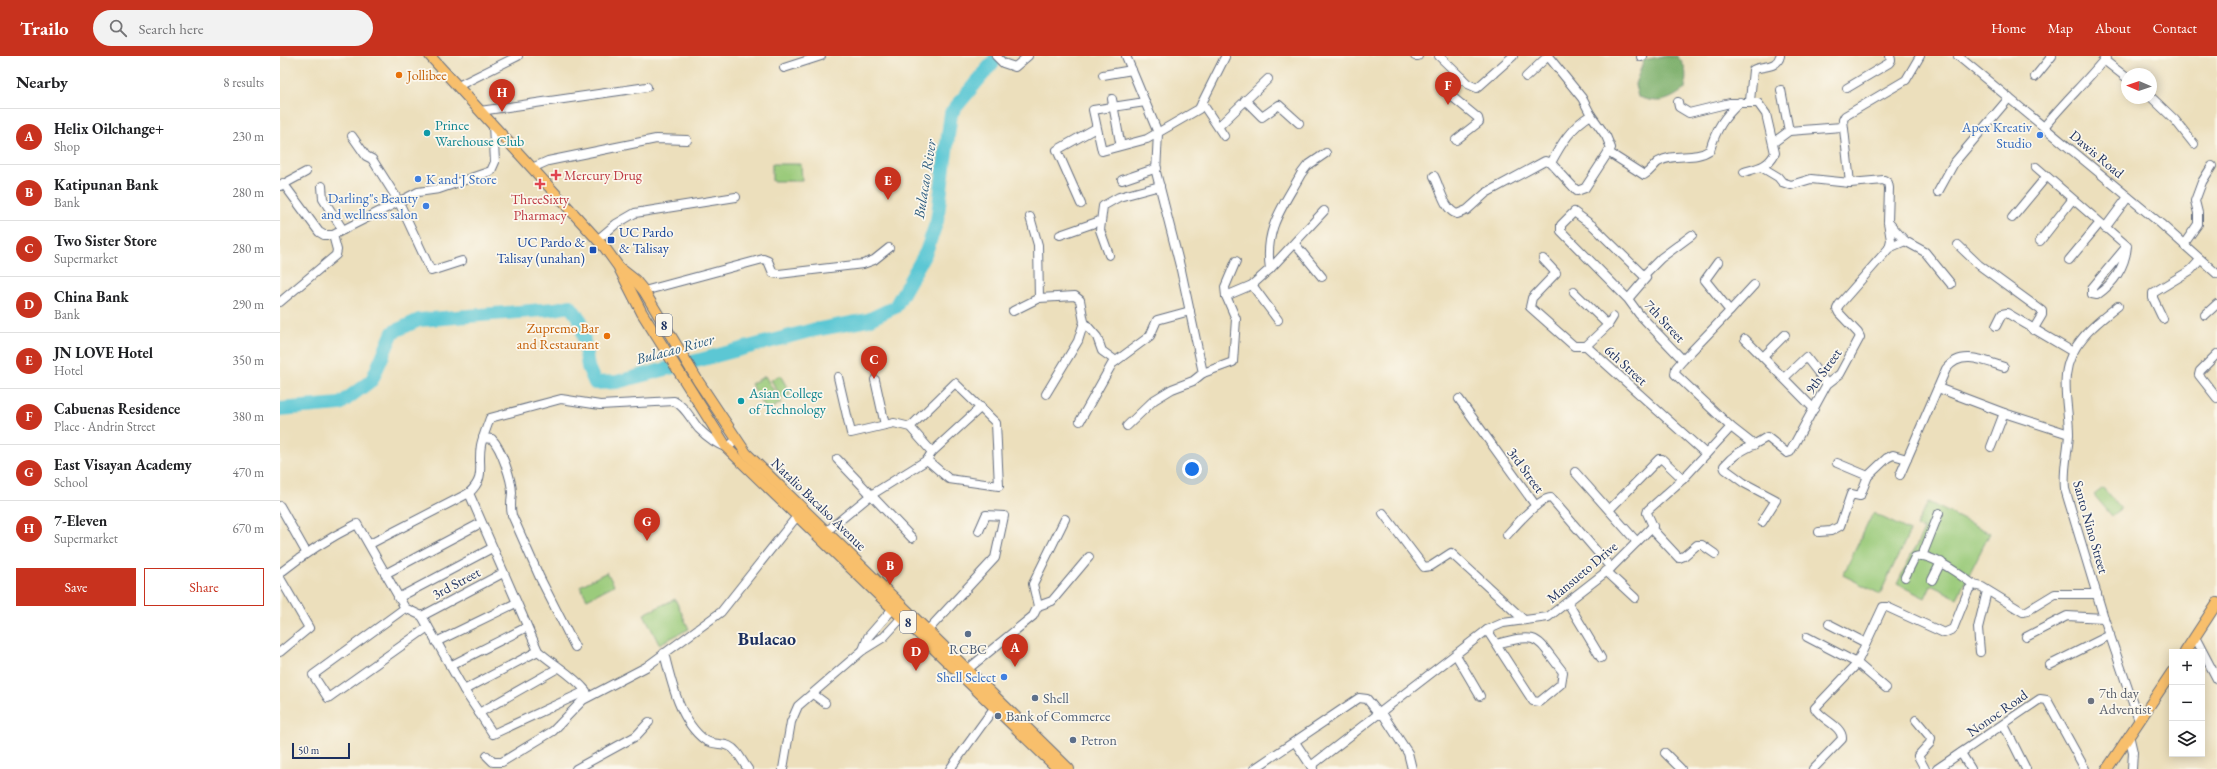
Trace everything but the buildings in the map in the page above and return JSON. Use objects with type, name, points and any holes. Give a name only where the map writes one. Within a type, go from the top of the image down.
[{"type":"main road","name":"Natalio Bacalso Avenue","points":[[430,56],[598,240],[618,266],[634,298],[727,448],[798,515],[824,533]]},
{"type":"main road","name":"Natalio Bacalso Avenue","points":[[618,266],[635,280],[644,291],[685,360],[736,440],[756,463],[824,533],[997,704],[1058,769]]},
{"type":"main road","points":[[634,298],[644,291]]},
{"type":"main road","points":[[2187,649],[2217,603]]},
{"type":"main road","name":"Natalio Bacalso Avenue","points":[[905,614],[928,630],[968,669],[997,704],[1070,769]]},
{"type":"main road","points":[[2107,769],[2169,676]]},
{"type":"street","points":[[458,86],[518,56]]},
{"type":"street","points":[[784,68],[821,56]]},
{"type":"street","points":[[996,56],[1003,63],[1014,67],[1028,56]]},
{"type":"street","points":[[1126,56],[1158,133],[1157,168],[1160,186],[1190,311],[1203,373]]},
{"type":"street","points":[[1439,56],[1465,81],[1477,88],[1482,86],[1513,56]]},
{"type":"street","points":[[1434,176],[1447,204],[1452,212],[1457,214],[1467,210],[1486,193],[1532,166],[1545,161],[1551,163],[1577,191],[1585,188],[1611,148],[1608,140],[1590,115],[1582,98],[1548,56],[1526,77]]},
{"type":"street","points":[[1750,101],[1753,70],[1778,62],[1780,56]]},
{"type":"street","points":[[1847,88],[1889,63],[1891,60],[1890,56]]},
{"type":"street","points":[[1850,183],[1842,127],[1845,116],[1906,80],[1920,56]]},
{"type":"street","points":[[2036,77],[2052,56]]},
{"type":"street","points":[[1145,102],[1112,103],[1093,110],[1101,150],[1104,152],[1147,139],[1199,109],[1225,57]]},
{"type":"street","name":"Dawis Road","points":[[1961,57],[2184,244],[2217,274]]},
{"type":"street","points":[[2044,126],[2105,58],[2121,73]]},
{"type":"street","points":[[1103,75],[1132,70]]},
{"type":"street","points":[[1219,126],[1268,79]]},
{"type":"street","points":[[1456,140],[1479,122],[1478,118],[1450,95],[1450,90],[1465,81]]},
{"type":"street","points":[[480,111],[647,87]]},
{"type":"street","points":[[1781,90],[1789,131]]},
{"type":"street","points":[[1938,192],[1954,163],[2009,98]]},
{"type":"street","points":[[1245,100],[1262,117],[1279,105],[1299,123]]},
{"type":"street","points":[[1678,102],[1679,107],[1689,113],[1740,102],[1758,102],[1766,114],[1769,132],[1774,142],[1775,154],[1772,161],[1763,168],[1744,172]]},
{"type":"street","points":[[1608,152],[1644,175],[1650,172],[1658,162],[1676,156],[1694,157],[1703,155],[1710,150],[1716,130],[1726,114],[1740,102]]},
{"type":"street","points":[[1112,103],[1120,142]]},
{"type":"street","points":[[1202,103],[1219,126],[1224,136]]},
{"type":"street","points":[[2157,104],[2174,120],[2194,144]]},
{"type":"street","points":[[1551,163],[1562,142],[1583,120],[1590,115]]},
{"type":"street","points":[[306,172],[281,185],[319,232],[324,235],[333,235],[398,200],[418,192],[438,189],[491,171],[495,162],[493,125]]},
{"type":"street","points":[[1774,142],[1789,131],[1842,127]]},
{"type":"street","points":[[1081,204],[1057,150],[1096,128]]},
{"type":"street","points":[[352,136],[366,156],[372,159],[398,200],[430,271],[462,261]]},
{"type":"street","points":[[532,168],[548,161],[656,139],[687,140]]},
{"type":"street","points":[[1270,269],[1268,249],[1270,232],[1301,174],[1307,166],[1326,152]]},
{"type":"street","points":[[2184,244],[2198,224],[2198,213],[2195,201],[2202,182],[2212,166]]},
{"type":"street","points":[[2036,167],[2072,200],[2127,246]]},
{"type":"street","points":[[1122,180],[1157,168]]},
{"type":"street","points":[[1763,168],[1778,177],[1782,182],[1791,185],[1811,179],[1850,183],[1884,180],[1888,183],[1888,222],[1891,240],[1889,248]]},
{"type":"street","points":[[2012,218],[2046,177]]},
{"type":"street","points":[[322,186],[323,199],[343,230]]},
{"type":"street","points":[[1109,255],[1100,230],[1103,206],[1109,201],[1160,186]]},
{"type":"street","points":[[598,240],[616,224],[635,214],[736,197]]},
{"type":"street","points":[[2069,260],[2128,197]]},
{"type":"street","points":[[2040,241],[2072,200]]},
{"type":"street","points":[[1226,296],[1252,285],[1295,244],[1324,211]]},
{"type":"street","name":"7th Street","points":[[1644,275],[1577,212],[1571,214],[1560,228],[1628,299],[1639,314],[1683,360],[1676,368],[1675,374],[1677,378],[1731,427],[1754,445]]},
{"type":"street","points":[[1030,217],[1038,245],[1039,298]]},
{"type":"street","points":[[1060,235],[1100,221]]},
{"type":"street","points":[[1888,222],[1905,241],[1925,252],[1951,284]]},
{"type":"street","points":[[280,302],[336,255],[337,246],[333,235]]},
{"type":"street","points":[[1628,299],[1645,280],[1644,275],[1661,258],[1692,236]]},
{"type":"street","name":"9th Street","points":[[1754,445],[1768,438],[1789,453],[1828,384],[1840,374],[1860,337],[1839,313],[1837,309],[1839,305],[1889,248],[1905,241]]},
{"type":"street","points":[[1295,244],[1322,277]]},
{"type":"street","points":[[1958,245],[1979,265],[2042,311],[2042,315],[2033,330]]},
{"type":"street","points":[[2127,246],[2124,261],[2114,281],[2097,295],[2092,294],[2092,288],[2127,246]]},
{"type":"street","points":[[644,291],[763,259],[768,261],[773,273],[780,274],[863,264],[874,260],[890,248]]},
{"type":"street","name":"6th Street","points":[[1543,259],[1556,274],[1530,302],[1530,307],[1574,346],[1586,346],[1706,454]]},
{"type":"street","points":[[1127,426],[1154,400],[1172,389],[1193,382],[1203,373],[1232,363],[1234,360],[1236,319],[1226,296],[1225,287],[1236,260]]},
{"type":"street","points":[[2163,319],[2153,298],[2154,293],[2191,270],[2200,260]]},
{"type":"street","points":[[1718,262],[1705,280],[1730,311]]},
{"type":"street","points":[[1252,285],[1278,320]]},
{"type":"street","points":[[1683,360],[1754,285]]},
{"type":"street","points":[[1574,292],[1608,325]]},
{"type":"street","points":[[1013,311],[1039,298],[1075,296],[1080,300],[1084,322],[1078,341],[1046,394]]},
{"type":"street","points":[[2205,315],[2217,304]]},
{"type":"street","name":"Santo Nino Street","points":[[2118,306],[2087,331],[2073,352],[2066,375],[2069,434],[2063,470],[2065,489],[2096,594],[2139,721]]},
{"type":"street","points":[[1080,421],[1109,368],[1116,361],[1150,336],[1154,331],[1156,320],[1190,311]]},
{"type":"street","points":[[1996,326],[2004,313],[2073,352]]},
{"type":"street","points":[[1586,346],[1608,325],[1614,317]]},
{"type":"street","points":[[1084,322],[1096,336],[1102,351],[1116,361]]},
{"type":"street","points":[[1763,357],[1785,335]]},
{"type":"street","points":[[1745,339],[1814,409]]},
{"type":"street","points":[[2217,354],[2200,371],[2199,375],[2217,398]]},
{"type":"street","points":[[1784,378],[1806,357],[1828,384]]},
{"type":"street","points":[[1900,474],[1950,363],[1958,359],[1974,358],[2004,367]]},
{"type":"street","points":[[838,377],[851,433],[894,423],[910,427],[932,452]]},
{"type":"street","points":[[875,380],[886,425]]},
{"type":"street","points":[[910,427],[955,383],[996,423],[999,486],[949,479],[927,460]]},
{"type":"street","points":[[1938,388],[2004,414],[2069,434]]},
{"type":"street","points":[[370,544],[469,493],[478,484],[481,473],[479,463],[483,438],[490,418],[561,399],[600,406],[674,401],[680,404],[699,428],[715,443],[727,448],[736,440]]},
{"type":"street","name":"3rd Street","points":[[1459,399],[1536,506],[1548,498],[1554,499],[1608,570],[1635,598]]},
{"type":"street","points":[[824,533],[871,495],[927,460],[932,452],[981,408]]},
{"type":"street","points":[[1991,447],[2004,414]]},
{"type":"street","points":[[1715,554],[1702,545],[1696,545],[1684,556],[1679,558],[1651,528],[1653,526],[1648,516],[1648,510],[1683,479],[1731,427]]},
{"type":"street","points":[[483,438],[492,439],[499,449],[511,484],[510,508],[512,515],[537,571],[575,647]]},
{"type":"street","points":[[1754,445],[1736,453],[1724,468],[1744,484],[1774,498],[1776,502],[1762,522]]},
{"type":"street","points":[[1819,532],[1831,531],[1840,526],[1851,494],[1860,496],[1868,476],[1890,456],[1907,459]]},
{"type":"street","points":[[837,459],[912,538]]},
{"type":"street","points":[[1609,510],[1659,460],[1662,459],[1666,462],[1683,479]]},
{"type":"street","points":[[1837,463],[1868,476]]},
{"type":"street","points":[[1575,472],[1637,542]]},
{"type":"street","points":[[280,573],[306,552],[326,539],[357,524],[370,544],[398,598],[405,608],[422,616],[464,690],[493,734],[586,691],[576,678],[558,668],[538,651],[469,493]]},
{"type":"street","points":[[280,506],[306,552]]},
{"type":"street","points":[[1506,535],[1536,506]]},
{"type":"street","points":[[1383,513],[1424,567],[1431,566],[1451,553],[1524,620]]},
{"type":"street","points":[[1922,556],[1939,513]]},
{"type":"street","points":[[487,756],[493,762],[502,762],[553,731],[582,700],[636,674],[705,625],[721,612],[798,515]]},
{"type":"street","points":[[928,630],[995,558],[1004,516],[986,515],[979,531]]},
{"type":"street","points":[[1038,606],[1033,584],[1065,519]]},
{"type":"street","points":[[385,574],[481,523]]},
{"type":"street","name":"Mansueto Drive","points":[[1312,768],[1486,630],[1503,623],[1548,617],[1568,603],[1608,570],[1651,528]]},
{"type":"street","points":[[398,598],[492,548]]},
{"type":"street","points":[[1905,577],[1915,557],[1922,556],[1941,562],[1974,586],[1987,591],[2023,612],[2054,594],[2096,594]]},
{"type":"street","points":[[968,669],[1029,621],[1038,606],[1052,601],[1089,557]]},
{"type":"street","points":[[1932,580],[1941,562]]},
{"type":"street","name":"3rd Street","points":[[422,616],[503,573]]},
{"type":"street","points":[[280,578],[309,628],[280,652]]},
{"type":"street","points":[[1813,769],[1842,739],[1839,730],[1818,715],[1815,708],[1857,663],[1883,607],[1887,607],[1944,633],[1949,632],[1953,629],[1964,606],[1969,589],[1974,586]]},
{"type":"street","points":[[1980,652],[1978,628],[1987,591]]},
{"type":"street","points":[[436,642],[516,603]]},
{"type":"street","points":[[1568,603],[1601,658]]},
{"type":"street","points":[[863,650],[868,637],[896,605]]},
{"type":"street","points":[[405,608],[313,675],[328,698],[428,627]]},
{"type":"street","points":[[783,769],[793,715],[798,706],[863,650],[884,637],[905,614]]},
{"type":"street","points":[[2026,637],[2067,616],[2104,618]]},
{"type":"street","points":[[1829,624],[1866,643]]},
{"type":"street","points":[[450,666],[527,627]]},
{"type":"street","points":[[1486,630],[1536,703],[1557,688],[1564,676],[1538,640],[1530,637],[1496,644]]},
{"type":"street","points":[[2050,665],[2110,635]]},
{"type":"street","points":[[1807,637],[1857,663],[1886,688]]},
{"type":"street","points":[[2195,637],[2217,679]]},
{"type":"street","points":[[464,690],[538,651]]},
{"type":"street","points":[[664,653],[672,686],[695,730],[706,741],[729,746],[742,759],[748,769]]},
{"type":"street","points":[[1456,655],[1480,696]]},
{"type":"street","points":[[479,713],[558,668]]},
{"type":"street","points":[[812,694],[825,703]]},
{"type":"street","points":[[1254,769],[1295,742],[1328,717],[1359,698],[1367,699],[1381,714],[1408,754],[1412,769]]},
{"type":"street","name":"Nonoc Road","points":[[1937,769],[2004,725],[2040,699],[2047,700],[2085,769]]},
{"type":"street","points":[[950,769],[997,704]]},
{"type":"street","points":[[1916,720],[1931,738],[1930,743],[1918,756],[1925,769]]},
{"type":"street","points":[[576,769],[636,736],[649,722]]},
{"type":"street","points":[[2004,725],[2026,769]]},
{"type":"street","points":[[2129,735],[2133,752],[2132,769]]},
{"type":"street","points":[[1295,742],[1312,768]]},
{"type":"street","points":[[1664,753],[1681,769]]},
{"type":"street","points":[[1961,753],[1971,769]]},
{"type":"green space","points":[[1663,56],[1677,56],[1681,60],[1686,71],[1685,89],[1673,97],[1663,100],[1652,101],[1638,97],[1635,84],[1644,60]]},
{"type":"green space","points":[[772,164],[801,164],[802,181],[772,181]]},
{"type":"green space","points":[[780,375],[791,394],[782,399],[771,380]]},
{"type":"green space","points":[[765,376],[781,403],[767,411],[751,384]]},
{"type":"green space","points":[[2103,488],[2121,509],[2112,516],[2094,495]]},
{"type":"green space","points":[[1928,502],[1990,533],[1957,598],[1931,585],[1925,598],[1897,584],[1924,530],[1916,526]]},
{"type":"green space","points":[[1873,513],[1910,531],[1880,594],[1843,575]]},
{"type":"green space","points":[[607,572],[614,585],[587,599],[580,586]]},
{"type":"green space","points":[[675,599],[689,629],[659,644],[644,614]]},
{"type":"waterway","name":"Bulacao River","points":[[280,409],[340,404],[372,380],[393,332],[419,320],[555,309],[570,306],[581,321],[588,367],[595,383],[617,382],[809,331],[868,320],[895,307],[926,252],[937,221],[951,113],[998,56]]},
{"type":"place","name":"Jollibee","points":[[399,75]]},
{"type":"place","name":"Cabuenas Residence","points":[[1448,105]]},
{"type":"place","name":"7-Eleven","points":[[502,112]]},
{"type":"place","name":"Prince Warehouse Club","points":[[427,133]]},
{"type":"place","name":"Apex Kreativ Studio","points":[[2040,135]]},
{"type":"place","name":"Mercury Drug","points":[[556,175]]},
{"type":"place","name":"K and J Store","points":[[418,179]]},
{"type":"place","name":"ThreeSixty Pharmacy","points":[[540,184]]},
{"type":"place","name":"JN LOVE Hotel","points":[[888,200]]},
{"type":"place","name":"Darling\"s Beauty and wellness salon","points":[[426,206]]},
{"type":"place","name":"UC Pardo & Talisay","points":[[611,240]]},
{"type":"place","name":"UC Pardo & Talisay (unahan)","points":[[593,250]]},
{"type":"place","name":"Zupremo Bar and Restaurant","points":[[607,336]]},
{"type":"place","name":"Two Sister Store","points":[[874,379]]},
{"type":"place","name":"Asian College of Technology","points":[[741,401]]},
{"type":"place","name":"East Visayan Academy","points":[[647,541]]},
{"type":"place","name":"Katipunan Bank","points":[[890,585]]},
{"type":"place","name":"RCBC","points":[[968,634]]},
{"type":"place","name":"Helix Oilchange+","points":[[1015,667]]},
{"type":"place","name":"China Bank","points":[[916,671]]},
{"type":"place","name":"Shell Select","points":[[1004,677]]},
{"type":"place","name":"Shell","points":[[1035,698]]},
{"type":"place","name":"7th day Adventist","points":[[2091,701]]},
{"type":"place","name":"Bank of Commerce","points":[[998,716]]},
{"type":"place","name":"Petron","points":[[1073,740]]},
{"type":"district","name":"Bulacao","points":[[767,639]]}]
